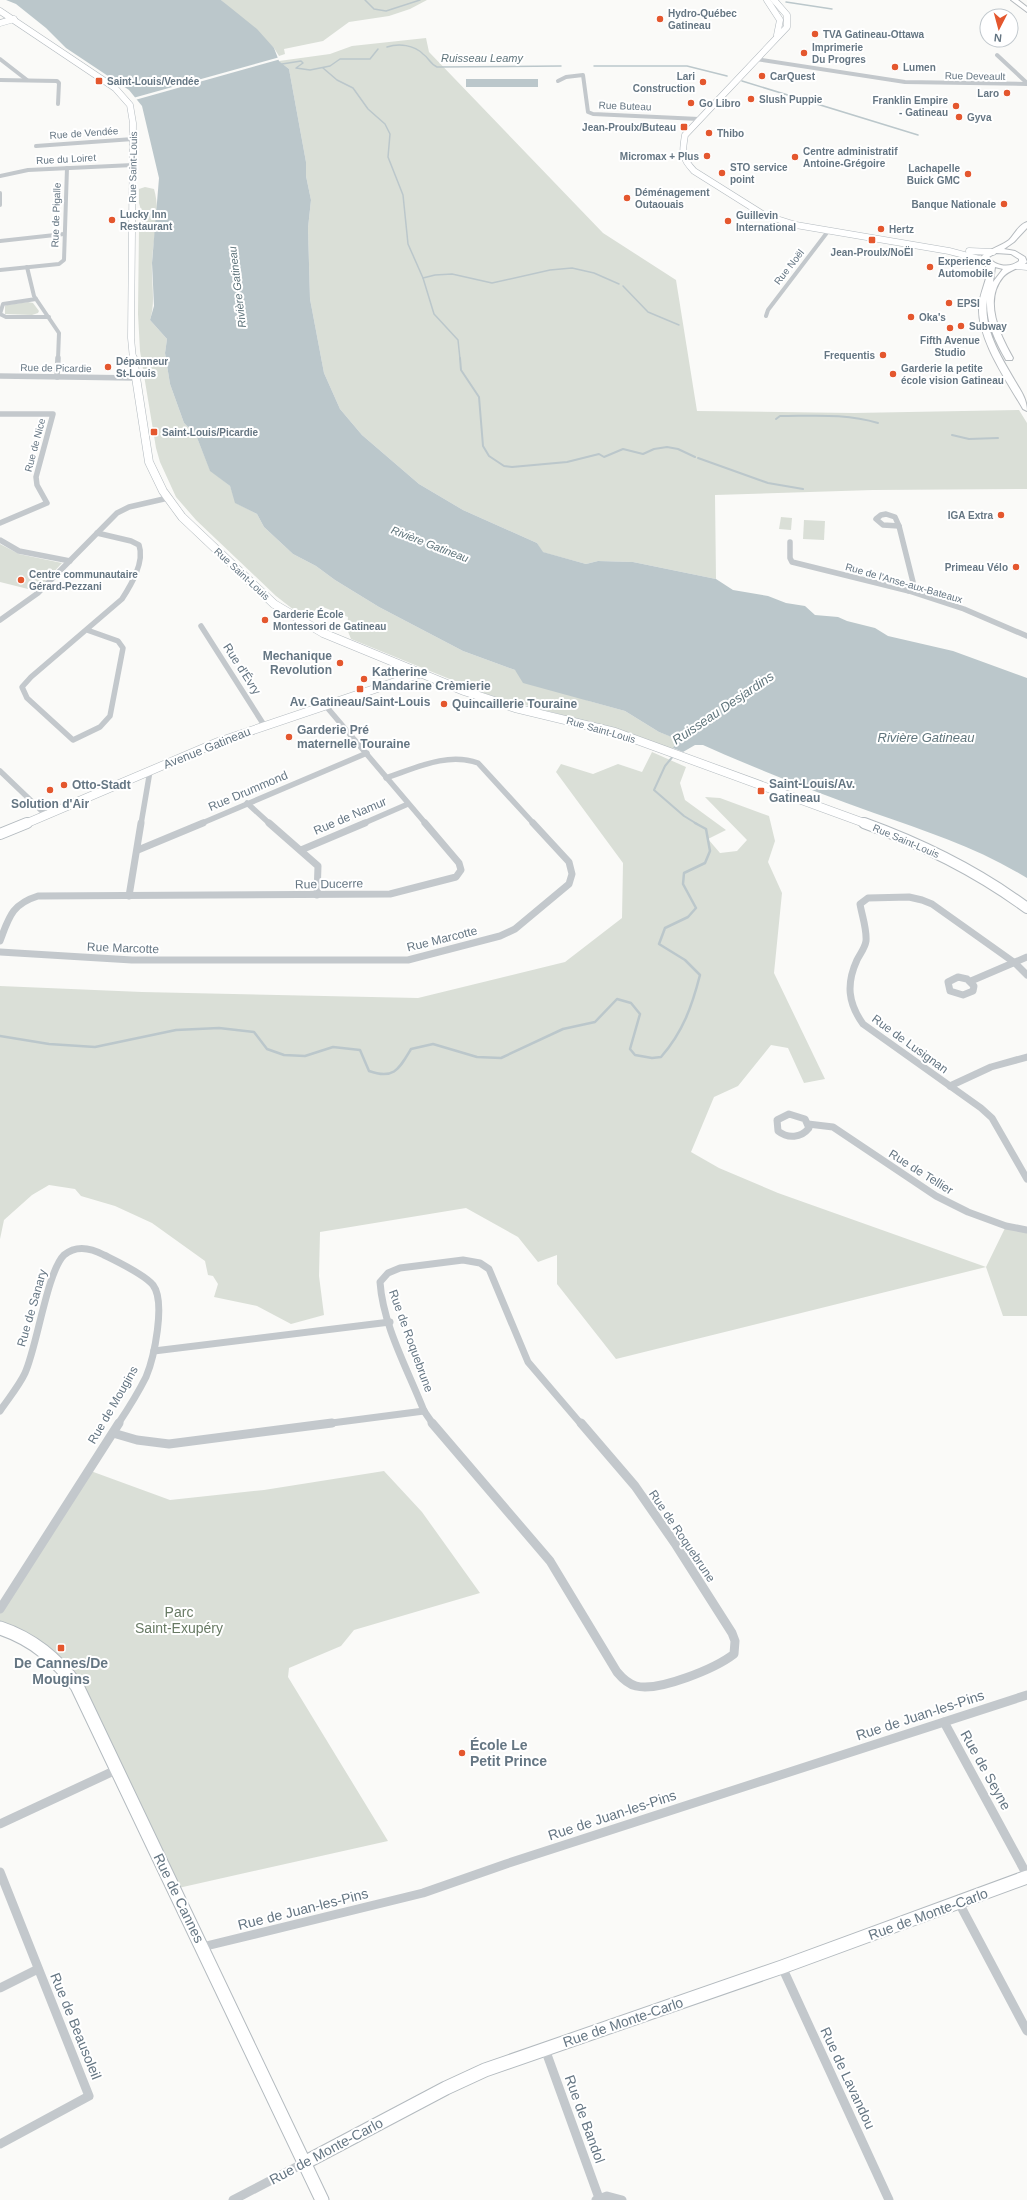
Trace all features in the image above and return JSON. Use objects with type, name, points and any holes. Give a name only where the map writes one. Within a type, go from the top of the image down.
[{"type":"highway","points":[[1014,0],[1027,10]]},
{"type":"main road","points":[[1026,225],[1027,231],[1020,244],[1023,262],[1000,275],[994,286],[991,317],[1008,356],[1027,393]]},
{"type":"main road","points":[[1026,225],[1020,230],[1012,241],[986,255],[992,270],[984,291],[983,306],[985,325],[1027,409]]},
{"type":"main road","points":[[994,251],[1012,252],[1023,258]]},
{"type":"main road","points":[[988,262],[1000,267],[1015,267]]},
{"type":"street","points":[[767,0],[781,20],[776,37]]},
{"type":"street","points":[[774,0],[787,15],[788,23],[786,28],[756,58],[685,135],[682,146],[684,158],[694,171],[758,212],[788,223],[915,244],[959,253],[988,262]]},
{"type":"street","name":"Rue Saint-Louis","points":[[0,11],[14,19],[122,94],[132,109],[133,164],[131,338],[135,378],[149,462],[154,475],[168,498],[189,525],[274,604],[323,633],[419,674],[486,699],[605,729],[880,829],[935,852],[993,883],[1027,908]]},
{"type":"street","points":[[2,23],[7,15]]},
{"type":"street","points":[[2,23],[14,19]]},
{"type":"street","name":"Rue Deveault","points":[[997,55],[1027,84]]},
{"type":"street","name":"Rue Deveault","points":[[756,58],[905,82],[1027,84]]},
{"type":"street","points":[[0,59],[27,80]]},
{"type":"street","name":"Rue Buteau","points":[[558,81],[566,76],[583,75],[588,112],[593,114],[699,119]]},
{"type":"street","points":[[0,80],[59,82],[58,104]]},
{"type":"street","name":"Rue de Vendée","points":[[36,146],[133,139]]},
{"type":"street","name":"Rue du Loiret","points":[[0,176],[28,170],[133,164]]},
{"type":"street","name":"Rue de Pigalle","points":[[27,267],[62,263],[64,260],[67,168]]},
{"type":"street","points":[[0,193],[0,206]]},
{"type":"street","name":"Rue Noël","points":[[766,316],[768,310],[829,230]]},
{"type":"street","points":[[0,241],[64,234]]},
{"type":"street","points":[[915,244],[994,251]]},
{"type":"street","points":[[0,270],[27,267],[36,299],[59,333],[57,377]]},
{"type":"street","points":[[1015,267],[1027,267]]},
{"type":"street","points":[[36,299],[3,304],[0,307],[0,314],[6,317],[49,317]]},
{"type":"street","name":"Rue de Picardie","points":[[0,376],[135,378]]},
{"type":"street","name":"Rue de Nice","points":[[0,414],[53,414],[36,477],[37,485],[47,503],[0,523]]},
{"type":"street","points":[[0,620],[33,597],[117,513],[124,509],[168,498]]},
{"type":"street","points":[[899,526],[913,582],[909,591]]},
{"type":"street","points":[[86,630],[118,641],[123,648],[110,716],[100,727],[73,740],[27,698],[22,687],[30,677],[118,603],[128,591],[140,555],[140,548],[136,543],[97,534]]},
{"type":"street","points":[[0,540],[19,551],[70,561]]},
{"type":"street","name":"Rue de l'Anse-aux-Bateaux","points":[[790,542],[790,558],[792,562],[909,591],[964,609],[1027,636]]},
{"type":"street","name":"Rue d'Évry","points":[[201,626],[264,725]]},
{"type":"street","name":"Avenue Gatineau","points":[[0,834],[218,742],[264,725],[419,674]]},
{"type":"street","name":"Rue Ducerre","points":[[0,941],[12,910],[21,902],[29,898],[46,896],[397,894],[456,877],[461,870],[459,863],[325,705]]},
{"type":"street","name":"Rue Drummond","points":[[138,850],[366,753]]},
{"type":"street","name":"Rue Marcotte","points":[[0,952],[132,960],[408,960],[500,936],[515,929],[569,884],[572,874],[569,862],[478,763],[469,759],[451,758],[386,778]]},
{"type":"street","points":[[0,771],[46,815]]},
{"type":"street","points":[[129,896],[138,850],[150,771]]},
{"type":"street","points":[[247,803],[301,850],[319,869],[317,895]]},
{"type":"street","name":"Rue de Namur","points":[[301,850],[408,804]]},
{"type":"street","name":"Rue de Lusignan","points":[[1027,975],[1015,963],[932,904],[909,897],[874,897],[865,899],[860,904],[866,942],[851,974],[848,990],[850,1002],[856,1015],[863,1024],[981,1108],[992,1118],[1027,1179]]},
{"type":"street","points":[[971,981],[1027,957]]},
{"type":"street","points":[[950,1086],[992,1067],[1027,1057]]},
{"type":"street","name":"Rue de Tellier","points":[[808,1124],[807,1132],[804,1135],[793,1138],[778,1131],[776,1124],[780,1117],[794,1114],[803,1118],[808,1124],[833,1127],[936,1196],[962,1209],[1006,1226],[1027,1230]]},
{"type":"street","name":"Rue de Sanary","points":[[0,1411],[25,1373],[57,1264],[65,1254],[72,1250],[80,1248],[94,1249],[153,1285],[159,1296],[154,1351]]},
{"type":"street","name":"Rue de Roquebrune","points":[[463,1260],[474,1261],[485,1265],[492,1274],[528,1362],[634,1486],[676,1545],[732,1633],[735,1641],[734,1654],[718,1666],[658,1686],[638,1687],[623,1679],[617,1672],[550,1560],[436,1430],[424,1411],[390,1322],[379,1286],[380,1282],[388,1273],[400,1268],[463,1260]]},
{"type":"street","points":[[154,1351],[390,1322]]},
{"type":"street","name":"Rue de Mougins","points":[[0,1609],[113,1433],[146,1376],[154,1351]]},
{"type":"street","name":"Rue de Roquebrune","points":[[113,1433],[137,1440],[170,1444],[424,1411]]},
{"type":"street","name":"Rue de Cannes","points":[[0,1628],[33,1643],[66,1671],[78,1686],[322,2200]]},
{"type":"street","name":"Rue de Juan-les-Pins","points":[[202,1947],[423,1893],[506,1864],[1027,1695]]},
{"type":"street","name":"Rue de Seyne","points":[[944,1722],[1027,1876]]},
{"type":"street","points":[[0,1824],[118,1769]]},
{"type":"street","name":"Rue de Beausoleil","points":[[0,1872],[89,2096],[0,2144]]},
{"type":"street","name":"Rue de Monte-Carlo","points":[[233,2200],[446,2088],[485,2070],[782,1967],[959,1903],[1027,1876]]},
{"type":"street","points":[[959,1903],[1027,2031]]},
{"type":"street","name":"Rue de Lavandou","points":[[782,1967],[889,2200]]},
{"type":"street","points":[[0,1988],[38,1969]]},
{"type":"street","name":"Rue de Bandol","points":[[544,2049],[597,2199],[607,2196],[622,2200]]},
{"type":"green space","points":[[221,0],[427,0],[410,9],[389,16],[349,22],[323,41],[284,49],[285,54],[279,56],[274,48]]},
{"type":"green space","points":[[426,38],[429,52],[603,233],[676,280],[697,411],[854,413],[1019,410],[1027,423],[1027,489],[873,490],[715,495],[716,579],[633,562],[598,561],[586,564],[542,552],[537,543],[463,510],[419,484],[362,435],[340,409],[324,373],[310,299],[308,228],[311,200],[306,176],[306,162],[289,69],[279,61],[330,54],[352,46]]},
{"type":"green space","points":[[145,187],[154,189],[157,207],[152,262],[153,306],[150,320],[167,339],[165,353],[170,384],[184,423],[196,435],[210,470],[230,486],[236,503],[257,514],[264,527],[293,554],[316,566],[335,580],[379,607],[463,651],[515,670],[589,701],[625,711],[659,732],[675,738],[675,745],[672,751],[622,731],[489,695],[351,639],[347,629],[348,617],[323,607],[315,610],[314,613],[294,610],[276,596],[196,520],[176,497],[160,462],[156,448],[140,351],[138,314],[139,228],[143,217],[139,203],[139,189]]},
{"type":"green space","points":[[28,302],[33,303],[39,311],[38,313],[32,315],[5,314],[5,306]]},
{"type":"green space","points":[[781,517],[792,518],[791,530],[779,529]]},
{"type":"green space","points":[[804,520],[825,521],[824,540],[803,539]]},
{"type":"green space","points":[[0,544],[19,554],[62,563],[36,591],[0,582]]},
{"type":"green space","points":[[652,752],[686,767],[680,783],[685,800],[726,830],[708,839],[720,853],[737,851],[747,840],[705,797],[720,798],[769,816],[775,841],[768,862],[782,893],[774,973],[825,1079],[804,1083],[788,1048],[771,1045],[738,1086],[714,1097],[691,1152],[719,1168],[778,1193],[986,1267],[616,1359],[557,1284],[557,1255],[538,1262],[518,1237],[466,1208],[320,1232],[319,1276],[324,1315],[291,1324],[257,1306],[214,1297],[218,1284],[213,1276],[208,1275],[205,1261],[152,1223],[115,1206],[81,1196],[75,1189],[49,1185],[32,1195],[4,1220],[0,1239],[0,986],[142,992],[418,998],[565,962],[622,918],[623,863],[556,772],[561,764],[593,774],[618,764],[642,772]]},
{"type":"green space","points":[[1006,1226],[1027,1230],[1027,1316],[1003,1316],[986,1267]]},
{"type":"green space","name":"Parc Saint-Exupéry","points":[[88,1470],[170,1500],[264,1490],[384,1471],[422,1512],[480,1593],[354,1630],[341,1646],[289,1668],[288,1677],[388,1841],[174,1889],[70,1676],[0,1628],[0,1609]]},
{"type":"water","name":"Rivière Gatineau","points":[[6,0],[221,0],[257,29],[274,48],[279,61],[289,69],[306,162],[306,176],[311,200],[308,228],[310,299],[324,373],[340,409],[362,435],[419,484],[463,510],[537,543],[543,552],[586,564],[598,561],[633,562],[716,579],[733,590],[768,596],[786,603],[805,606],[815,615],[838,617],[847,621],[875,628],[888,636],[953,651],[1027,678],[1027,878],[1009,867],[952,841],[809,789],[703,745],[695,745],[683,752],[673,748],[675,745],[674,738],[659,732],[625,711],[523,683],[515,670],[463,651],[379,607],[335,580],[316,566],[293,554],[264,527],[257,514],[235,503],[230,486],[210,471],[196,435],[184,423],[170,384],[165,353],[167,339],[150,320],[154,306],[152,263],[159,178],[142,106],[129,90],[66,48],[46,28],[16,4]]},
{"type":"water","points":[[466,79],[538,79],[538,87],[466,87]]},
{"type":"pier","points":[[280,57],[281,59],[135,100],[133,98]]},
{"type":"waterway","points":[[365,0],[374,9],[386,11],[420,0]]},
{"type":"waterway","points":[[786,2],[832,9]]},
{"type":"waterway","name":"Ruisseau Leamy","points":[[387,47],[401,45],[411,47],[419,51],[437,67],[561,66]]},
{"type":"waterway","name":"Ruisseau Leamy","points":[[282,64],[301,61],[303,63],[296,68],[310,70],[330,66],[340,59],[370,59],[378,49]]},
{"type":"waterway","name":"Ruisseau Leamy","points":[[594,66],[687,66],[727,76]]},
{"type":"waterway","points":[[323,68],[337,80],[353,88],[368,109],[385,124],[390,134],[388,157],[403,195],[408,244],[423,278]]},
{"type":"waterway","name":"Ruisseau Leamy","points":[[742,81],[918,135]]},
{"type":"waterway","points":[[423,278],[435,275],[452,274],[492,283],[550,270],[572,268],[594,273],[619,284]]},
{"type":"waterway","points":[[423,278],[434,314],[458,340],[460,359]]},
{"type":"waterway","points":[[623,286],[648,312],[679,325]]},
{"type":"waterway","points":[[460,358],[461,370],[479,397],[483,446],[489,456],[504,466],[512,467],[567,462],[599,454],[604,457],[623,449],[643,454],[654,449],[667,447],[678,449],[695,457]]},
{"type":"waterway","points":[[776,419],[780,416],[842,416],[878,423]]},
{"type":"waterway","points":[[952,435],[969,439],[998,438]]},
{"type":"waterway","points":[[698,458],[768,483],[803,489]]},
{"type":"waterway","name":"Ruisseau Desjardins","points":[[674,755],[665,766],[654,790],[684,816],[697,824]]},
{"type":"waterway","name":"Ruisseau Desjardins","points":[[0,1036],[49,1044],[95,1047],[176,1030],[219,1028],[254,1032],[267,1049],[284,1055],[305,1056],[333,1047],[360,1050],[369,1071],[384,1074],[395,1071],[411,1049],[433,1044],[477,1057],[501,1058],[563,1029],[595,1022],[617,999],[631,1003],[640,1014],[630,1049],[635,1055],[652,1058],[661,1057],[669,1048],[686,1018],[700,975],[685,960],[659,944],[665,928],[688,917],[696,908],[683,884],[684,873],[705,863],[710,851],[706,829],[695,823]]},
{"type":"place","name":"Hydro-Québec Gatineau","points":[[660,19]]},
{"type":"place","name":"TVA Gatineau-Ottawa","points":[[815,34]]},
{"type":"place","name":"Imprimerie Du Progres","points":[[804,53]]},
{"type":"place","name":"Lumen","points":[[895,67]]},
{"type":"place","name":"CarQuest","points":[[762,76]]},
{"type":"place","name":"Saint-Louis/Vendée","points":[[99,81]]},
{"type":"place","name":"Lari Construction","points":[[703,82]]},
{"type":"place","name":"Laro","points":[[1007,93]]},
{"type":"place","name":"Slush Puppie","points":[[751,99]]},
{"type":"place","name":"Go Libro","points":[[691,103]]},
{"type":"place","name":"Franklin Empire - Gatineau","points":[[956,106]]},
{"type":"place","name":"Gyva","points":[[959,117]]},
{"type":"place","name":"Jean-Proulx/Buteau","points":[[684,127]]},
{"type":"place","name":"Thibo","points":[[709,133]]},
{"type":"place","name":"Micromax + Plus","points":[[707,156]]},
{"type":"place","name":"Centre administratif Antoine-Grégoire","points":[[795,157]]},
{"type":"place","name":"STO service point","points":[[722,173]]},
{"type":"place","name":"Lachapelle Buick GMC","points":[[968,174]]},
{"type":"place","name":"Déménagement Outaouais","points":[[627,198]]},
{"type":"place","name":"Banque Nationale","points":[[1004,204]]},
{"type":"place","name":"Lucky Inn Restaurant","points":[[112,220]]},
{"type":"place","name":"Guillevin International","points":[[728,221]]},
{"type":"place","name":"Hertz","points":[[881,229]]},
{"type":"place","name":"Jean-Proulx/NoËl","points":[[872,240]]},
{"type":"place","name":"Experience Automobile","points":[[930,267]]},
{"type":"place","name":"EPSI","points":[[949,303]]},
{"type":"place","name":"Oka's","points":[[911,317]]},
{"type":"place","name":"Subway","points":[[961,326]]},
{"type":"place","name":"Fifth Avenue Studio","points":[[950,328]]},
{"type":"place","name":"Frequentis","points":[[883,355]]},
{"type":"place","name":"Dépanneur St-Louis","points":[[108,367]]},
{"type":"place","name":"Garderie la petite école vision Gatineau","points":[[893,374]]},
{"type":"place","name":"Saint-Louis/Picardie","points":[[154,432]]},
{"type":"place","name":"IGA Extra","points":[[1001,515]]},
{"type":"place","name":"Primeau Vélo","points":[[1016,567]]},
{"type":"place","name":"Centre communautaire Gérard-Pezzani","points":[[21,580]]},
{"type":"place","name":"Garderie École Montessori de Gatineau","points":[[265,620]]},
{"type":"place","name":"Mechanique Revolution","points":[[340,663]]},
{"type":"place","name":"Katherine Mandarine Crèmierie","points":[[364,679]]},
{"type":"place","name":"Av. Gatineau/Saint-Louis","points":[[360,689]]},
{"type":"place","name":"Quincaillerie Touraine","points":[[444,704]]},
{"type":"place","name":"Garderie Pré maternelle Touraine","points":[[289,737]]},
{"type":"place","name":"Otto-Stadt","points":[[64,785]]},
{"type":"place","name":"Solution d'Air","points":[[50,790]]},
{"type":"place","name":"Saint-Louis/Av. Gatineau","points":[[761,791]]},
{"type":"place","name":"De Cannes/De Mougins","points":[[61,1648]]},
{"type":"place","name":"École Le Petit Prince","points":[[462,1753]]}]
